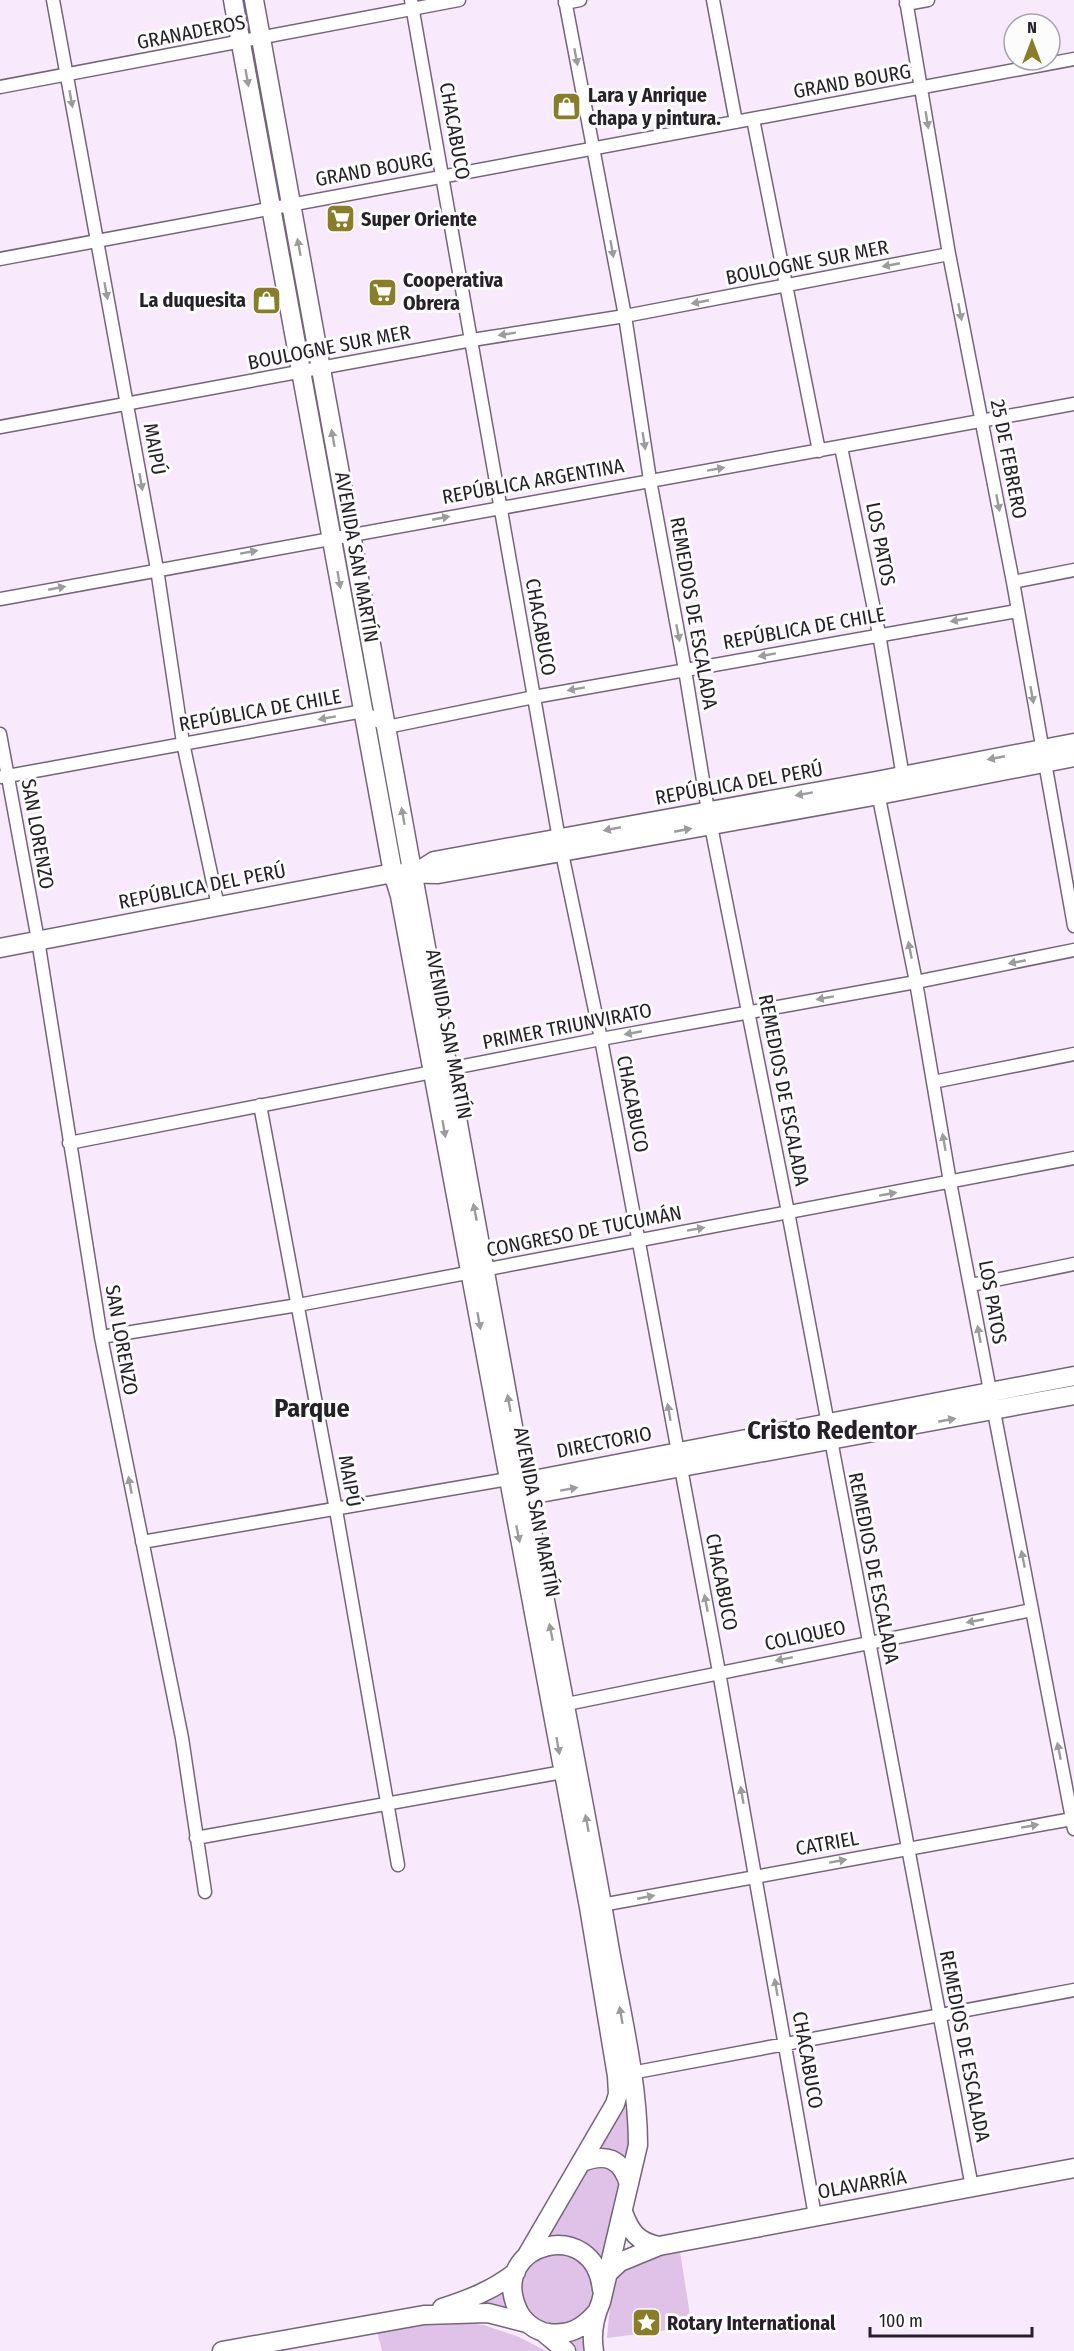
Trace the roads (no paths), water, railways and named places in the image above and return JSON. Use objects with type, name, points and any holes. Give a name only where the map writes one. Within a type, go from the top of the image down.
[{"type":"main road","name":"AVENIDA SAN MARTÍN","points":[[233,0],[393,873],[441,1070]]},
{"type":"main road","name":"AVENIDA SAN MARTÍN","points":[[254,0],[414,874],[441,1070],[624,2075]]},
{"type":"main road","name":"REPÚBLICA DEL PERÚ","points":[[0,948],[393,873],[438,874],[562,846],[1043,756],[1074,743]]},
{"type":"main road","name":"REPÚBLICA DEL PERÚ","points":[[1043,756],[1074,757]]},
{"type":"main road","name":"DIRECTORIO","points":[[678,1460],[827,1423],[1074,1376]]},
{"type":"main road","name":"DIRECTORIO","points":[[517,1489],[678,1460],[831,1441],[1074,1395]]},
{"type":"main road","name":"AVENIDA SAN MARTÍN","points":[[558,1706],[563,1772],[595,1906]]},
{"type":"main road","points":[[566,2351],[518,2312],[513,2299],[512,2285],[516,2272],[615,2104],[624,2075]]},
{"type":"main road","points":[[594,2351],[592,2334],[596,2313],[638,2145],[638,2124],[624,2075]]},
{"type":"main road","points":[[582,2162],[594,2158],[615,2161],[626,2172],[629,2184]]},
{"type":"main road","name":"OLAVARRÍA","points":[[604,2283],[620,2262],[658,2246],[1074,2168]]},
{"type":"main road","points":[[622,2212],[629,2229],[636,2237],[647,2244],[658,2246]]},
{"type":"main road","points":[[527,2255],[538,2248],[551,2245],[564,2245],[577,2249],[588,2256],[596,2266],[604,2283]]},
{"type":"main road","points":[[424,2315],[478,2296],[501,2284],[516,2272]]},
{"type":"main road","points":[[222,2351],[424,2315],[488,2313],[558,2334],[573,2332],[586,2324],[596,2313]]},
{"type":"street","name":"MAIPÚ","points":[[53,0],[157,569],[183,743],[218,906]]},
{"type":"street","name":"GRANADEROS","points":[[0,87],[261,38],[412,4],[459,0]]},
{"type":"street","points":[[565,1],[580,0]]},
{"type":"street","points":[[713,0],[736,122]]},
{"type":"street","points":[[906,2],[928,0]]},
{"type":"street","name":"REMEDIOS DE ESCALADA","points":[[565,1],[625,316],[650,480],[685,670],[709,818],[788,1212],[972,2187]]},
{"type":"street","name":"25 DE FEBRERO","points":[[906,2],[949,254],[1013,582],[1043,756],[1069,866],[1074,926]]},
{"type":"street","name":"CHACABUCO","points":[[412,4],[534,697],[639,1239],[756,1876],[815,2216]]},
{"type":"street","name":"GRAND BOURG","points":[[0,258],[1074,59]]},
{"type":"street","points":[[753,119],[819,451]]},
{"type":"street","name":"BOULOGNE SUR MER","points":[[0,426],[472,340],[625,316],[949,254]]},
{"type":"street","name":"REPÚBLICA ARGENTINA","points":[[0,599],[331,537],[1074,404]]},
{"type":"street","name":"LOS PATOS","points":[[842,447],[879,634],[904,783]]},
{"type":"street","points":[[1013,582],[1074,570]]},
{"type":"street","name":"REPÚBLICA DE CHILE","points":[[4,776],[363,711],[387,727],[534,697],[1017,611]]},
{"type":"street","name":"SAN LORENZO","points":[[0,734],[4,776],[38,940],[101,1337],[182,1738],[205,1892]]},
{"type":"street","name":"LOS PATOS","points":[[878,788],[916,982],[950,1182],[1073,1824]]},
{"type":"street","name":"PRIMER TRIUNVIRATO","points":[[69,1143],[1074,950]]},
{"type":"street","points":[[933,1082],[1074,1054]]},
{"type":"street","name":"MAIPÚ","points":[[261,1105],[336,1510],[398,1865]]},
{"type":"street","name":"CONGRESO DE TUCUMÁN","points":[[101,1337],[298,1305],[1074,1158]]},
{"type":"street","points":[[971,1285],[1074,1264]]},
{"type":"street","name":"DIRECTORIO","points":[[142,1542],[336,1510],[517,1489]]},
{"type":"street","name":"COLIQUEO","points":[[558,1706],[1032,1610]]},
{"type":"street","points":[[196,1838],[563,1772]]},
{"type":"street","name":"CATRIEL","points":[[595,1906],[908,1848],[1073,1824]]},
{"type":"street","points":[[624,2075],[1074,1990]]},
{"type":"place","name":"Lara y Anrique chapa y pintura.","points":[[567,106]]},
{"type":"place","name":"Super Oriente","points":[[340,219]]},
{"type":"place","name":"Cooperativa Obrera","points":[[382,292]]},
{"type":"place","name":"La duquesita","points":[[267,300]]},
{"type":"place","name":"Rotary International","points":[[646,2323]]},
{"type":"district","name":"Parque","points":[[312,1408]]},
{"type":"district","name":"Cristo Redentor","points":[[832,1430]]}]
